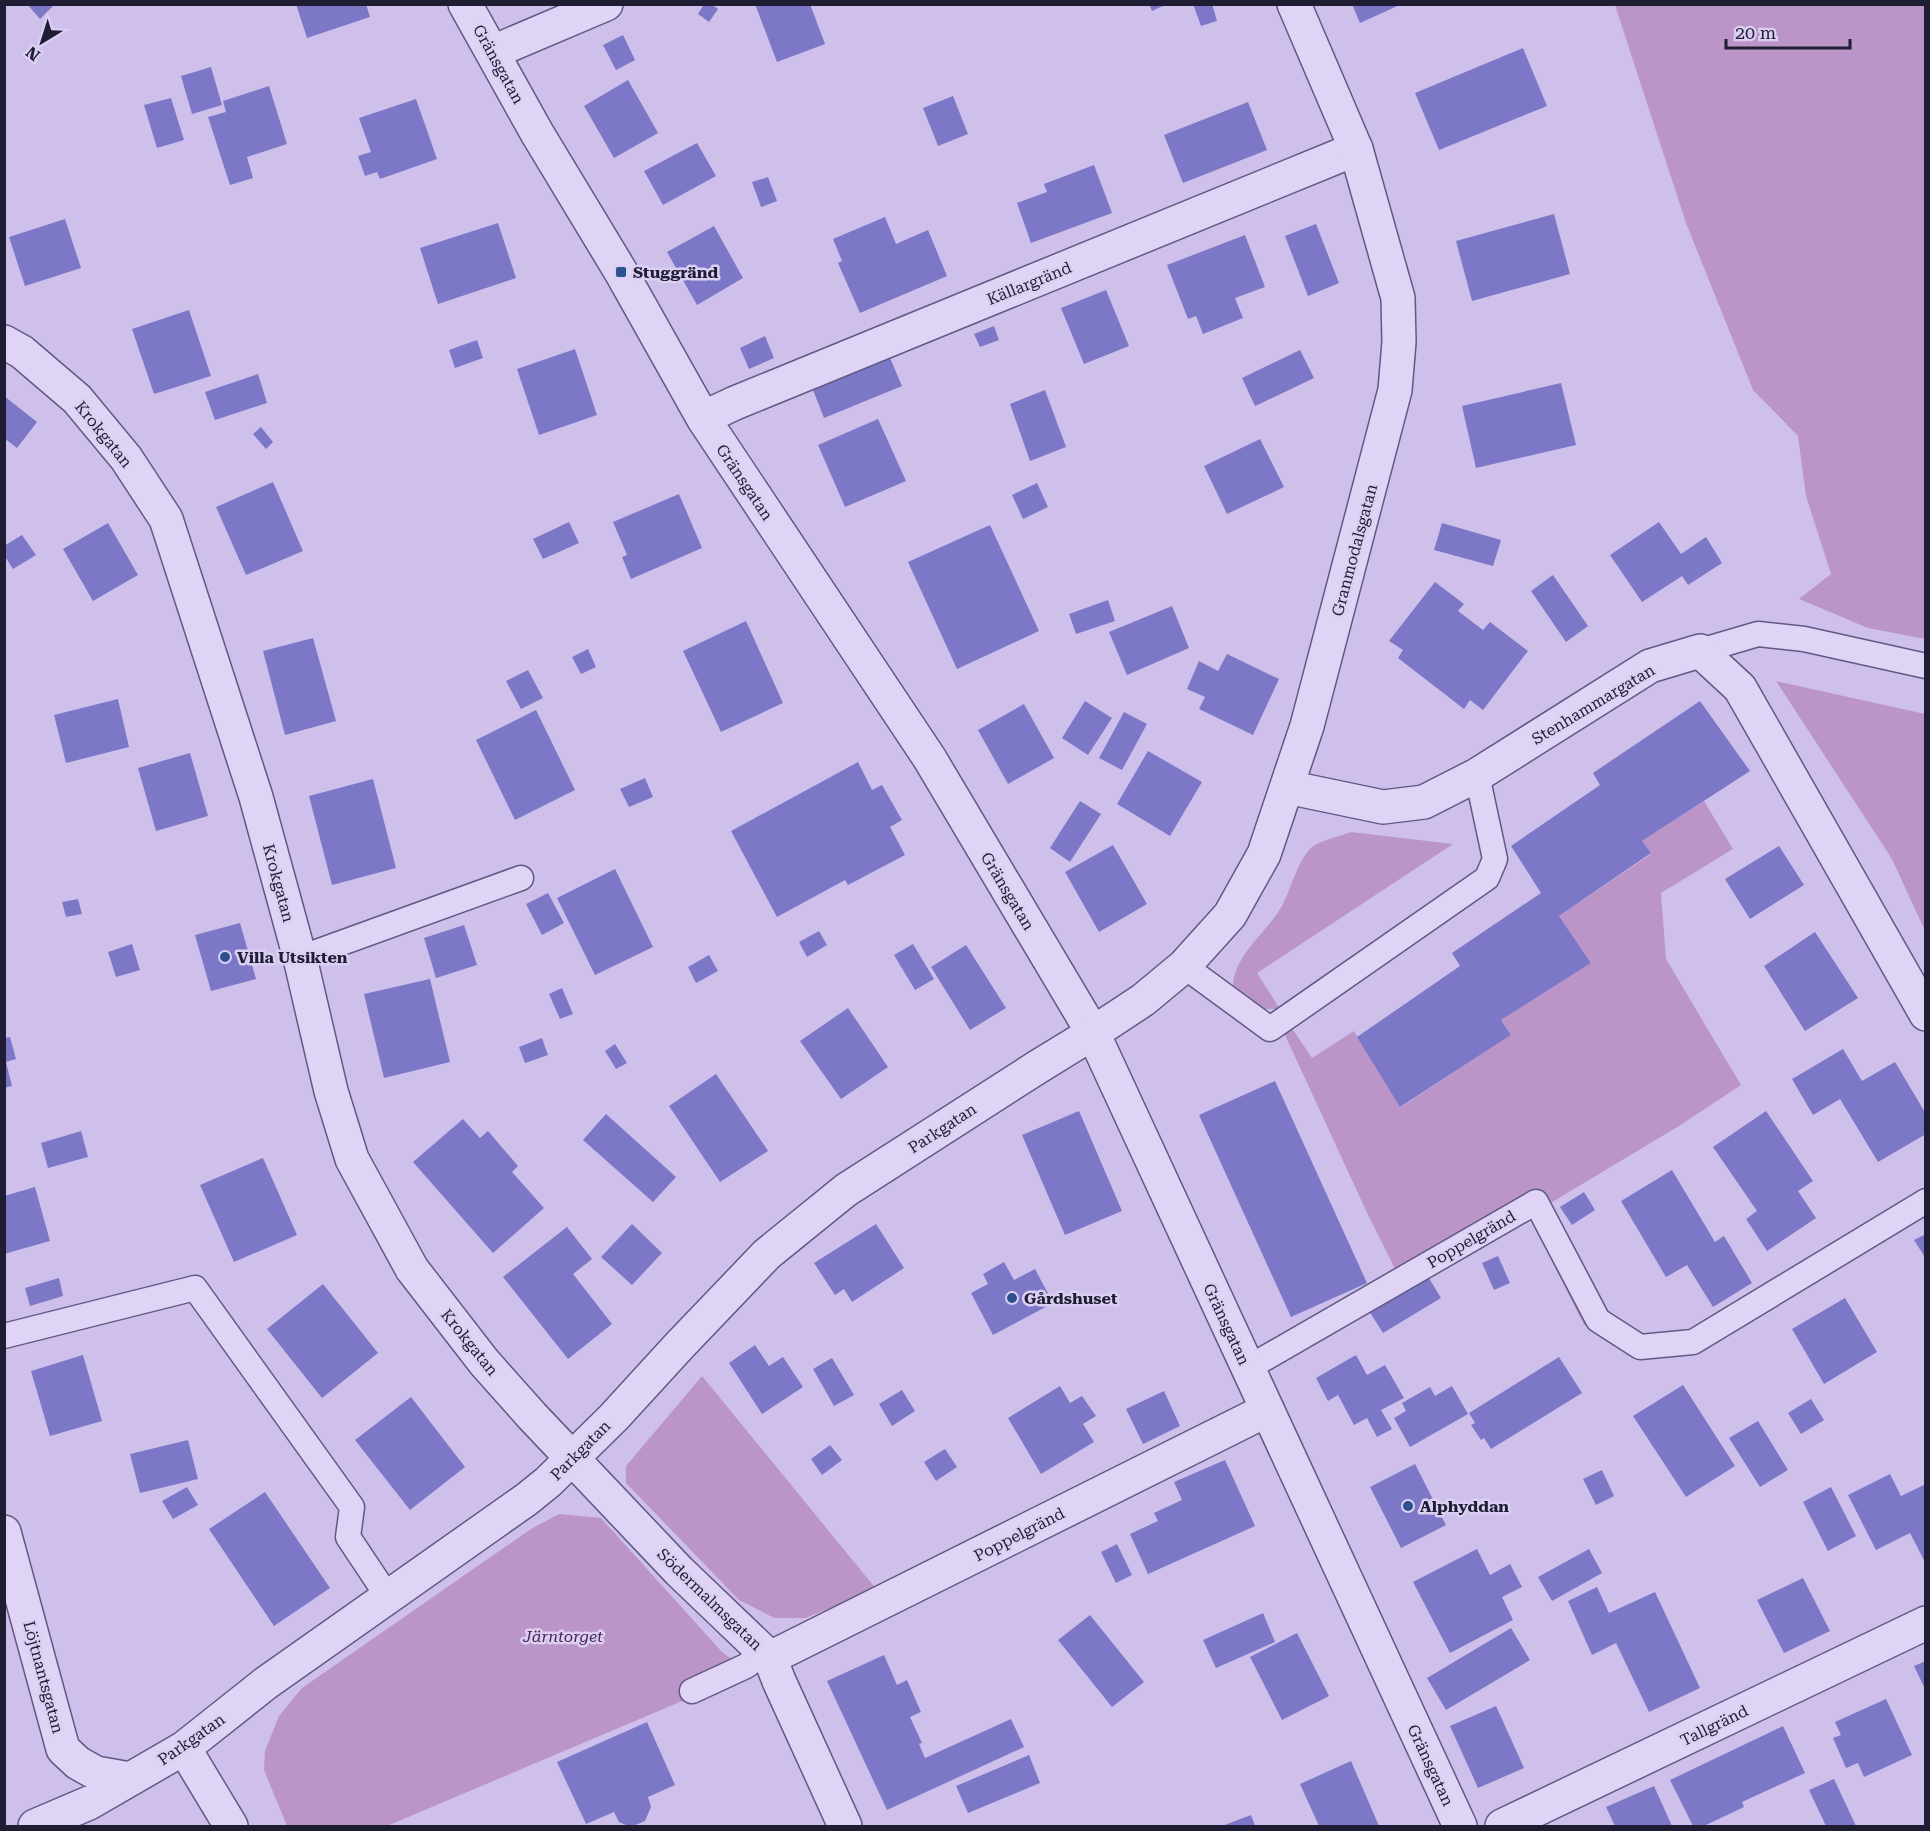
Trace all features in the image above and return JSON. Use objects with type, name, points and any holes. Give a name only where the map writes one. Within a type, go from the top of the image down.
[{"type":"street","name":"Gränsgatan","points":[[465,4],[537,133],[621,272],[703,418],[930,759],[1093,1034],[1460,1827]]},
{"type":"street","points":[[493,52],[606,4]]},
{"type":"street","name":"Granmodalsgatan","points":[[1093,1034],[1143,1000],[1184,966],[1230,915],[1264,854],[1307,726],[1395,390],[1399,342],[1398,298],[1356,149],[1294,4]]},
{"type":"street","name":"Källargränd","points":[[703,418],[1356,149]]},
{"type":"street","name":"Krokgatan","points":[[4,342],[22,352],[76,399],[126,458],[166,519],[256,797],[300,958],[331,1091],[352,1159],[412,1269],[484,1362],[572,1458]]},
{"type":"street","points":[[1700,651],[1740,687],[1926,1014]]},
{"type":"street","name":"Stenhammargatan","points":[[1287,788],[1383,807],[1424,802],[1477,775],[1650,666],[1700,651]]},
{"type":"street","name":"Parkgatan","points":[[35,1827],[90,1803],[184,1748],[267,1683],[527,1499],[572,1458],[767,1254],[846,1190],[1093,1034]]},
{"type":"street","name":"Poppelgränd","points":[[768,1655],[1267,1410]]},
{"type":"street","name":"Södermalmsgatan","points":[[572,1458],[679,1571],[768,1655],[845,1827]]},
{"type":"street","name":"Löjtnantsgatan","points":[[4,1532],[63,1749],[78,1763],[96,1773],[129,1779]]},
{"type":"street","name":"Tallgränd","points":[[1502,1827],[1926,1623]]},
{"type":"street","points":[[184,1748],[231,1827]]},
{"type":"lane","points":[[1700,651],[1758,634],[1803,639],[1926,666]]},
{"type":"lane","points":[[1184,966],[1270,1029],[1487,878],[1495,859],[1477,775]]},
{"type":"lane","points":[[300,958],[521,878]]},
{"type":"lane","name":"Poppelgränd","points":[[1248,1368],[1536,1202],[1598,1320],[1640,1347],[1693,1342],[1926,1201]]},
{"type":"lane","points":[[4,1336],[195,1288],[352,1507],[348,1537],[388,1597]]},
{"type":"lane","name":"Poppelgränd","points":[[692,1691],[768,1655]]},
{"type":"green space","points":[[1615,5],[1925,5],[1925,639],[1868,628],[1799,599],[1831,574],[1806,496],[1798,436],[1753,390],[1686,223]]},
{"type":"green space","points":[[1776,681],[1925,714],[1925,931],[1892,859]]},
{"type":"green space","points":[[1704,801],[1733,849],[1661,893],[1666,959],[1741,1085],[1679,1126],[1549,1204],[1606,1312],[1584,1325],[1530,1217],[1405,1289],[1369,1217],[1279,1022],[1285,1018],[1312,1058],[1354,1031],[1401,1107],[1511,1035],[1501,1020],[1591,963],[1559,916],[1651,854],[1642,841]]},
{"type":"green space","points":[[1351,832],[1453,844],[1257,973],[1280,1009],[1264,1009],[1233,985],[1235,973],[1246,952],[1283,904],[1307,852],[1320,843]]},
{"type":"green space","points":[[702,1376],[877,1590],[805,1618],[774,1618],[739,1600],[626,1483],[626,1466]]},
{"type":"green space","name":"Järntorget","points":[[559,1514],[601,1518],[722,1652],[748,1671],[387,1826],[287,1826],[264,1770],[265,1751],[279,1716],[302,1688],[531,1529]]},
{"type":"building","points":[[27,4],[55,4],[40,19]]},
{"type":"building","points":[[296,4],[366,4],[370,17],[307,38]]},
{"type":"building","points":[[704,4],[711,4],[718,9],[709,22],[698,14]]},
{"type":"building","points":[[755,4],[810,4],[825,44],[777,62]]},
{"type":"building","points":[[1149,4],[1167,4],[1152,11]]},
{"type":"building","points":[[1193,4],[1212,4],[1217,21],[1201,26]]},
{"type":"building","points":[[1352,4],[1402,4],[1360,23]]},
{"type":"building","points":[[623,35],[635,60],[616,70],[603,45]]},
{"type":"building","points":[[1523,48],[1547,106],[1439,150],[1415,93]]},
{"type":"building","points":[[211,67],[222,105],[192,114],[181,76]]},
{"type":"building","points":[[628,80],[658,133],[614,158],[584,106]]},
{"type":"building","points":[[269,86],[287,144],[247,157],[253,178],[230,185],[208,117],[226,112],[223,101]]},
{"type":"building","points":[[953,96],[968,134],[938,146],[923,108]]},
{"type":"building","points":[[171,98],[184,140],[157,148],[144,105]]},
{"type":"building","points":[[416,99],[437,159],[380,179],[377,172],[365,176],[358,156],[371,152],[359,118]]},
{"type":"building","points":[[1248,102],[1267,150],[1183,183],[1164,135]]},
{"type":"building","points":[[697,143],[716,176],[663,205],[644,171]]},
{"type":"building","points":[[1094,165],[1112,213],[1031,243],[1017,203],[1047,192],[1044,184]]},
{"type":"building","points":[[768,177],[777,201],[761,207],[752,182]]},
{"type":"building","points":[[1554,214],[1570,274],[1472,301],[1456,241]]},
{"type":"building","points":[[885,217],[896,244],[928,230],[947,276],[860,313],[838,263],[842,261],[833,239]]},
{"type":"building","points":[[65,219],[81,268],[25,286],[9,237]]},
{"type":"building","points":[[498,223],[516,278],[438,304],[420,248]]},
{"type":"building","points":[[1316,224],[1339,283],[1308,296],[1285,236]]},
{"type":"building","points":[[714,226],[743,278],[697,305],[667,252]]},
{"type":"building","points":[[1245,235],[1265,287],[1235,298],[1243,318],[1203,334],[1196,316],[1188,319],[1167,265]]},
{"type":"building","points":[[1106,290],[1129,346],[1084,364],[1061,308]]},
{"type":"building","points":[[189,310],[211,376],[154,394],[132,329]]},
{"type":"building","points":[[994,326],[999,340],[980,347],[974,334]]},
{"type":"building","points":[[765,336],[774,358],[749,369],[740,348]]},
{"type":"building","points":[[477,340],[483,358],[455,368],[449,350]]},
{"type":"building","points":[[575,349],[597,415],[539,435],[517,369]]},
{"type":"building","points":[[1300,350],[1314,378],[1255,406],[1242,378]]},
{"type":"building","points":[[890,358],[902,386],[824,418],[813,390]]},
{"type":"building","points":[[258,374],[267,403],[215,420],[205,392]]},
{"type":"building","points":[[1561,383],[1576,445],[1476,468],[1462,406]]},
{"type":"building","points":[[1045,390],[1066,447],[1030,461],[1010,404]]},
{"type":"building","points":[[4,396],[37,422],[17,448],[4,438]]},
{"type":"building","points":[[878,419],[906,481],[845,507],[818,445]]},
{"type":"building","points":[[261,427],[273,442],[266,449],[253,434]]},
{"type":"building","points":[[1260,439],[1284,487],[1227,514],[1204,466]]},
{"type":"building","points":[[273,482],[303,551],[246,575],[216,507]]},
{"type":"building","points":[[1037,483],[1048,507],[1023,519],[1012,495]]},
{"type":"building","points":[[679,494],[702,548],[631,579],[622,557],[627,555],[613,522]]},
{"type":"building","points":[[569,522],[579,543],[543,559],[533,539]]},
{"type":"building","points":[[1659,522],[1681,554],[1706,537],[1722,563],[1688,585],[1682,576],[1642,602],[1610,555]]},
{"type":"building","points":[[108,523],[138,575],[93,601],[63,549]]},
{"type":"building","points":[[1442,523],[1501,540],[1493,566],[1434,550]]},
{"type":"building","points":[[990,525],[1039,631],[957,669],[908,562]]},
{"type":"building","points":[[22,535],[36,555],[13,569],[4,555],[4,546]]},
{"type":"building","points":[[1553,575],[1588,626],[1566,642],[1531,591]]},
{"type":"building","points":[[1435,582],[1464,604],[1458,611],[1483,630],[1490,622],[1528,651],[1483,710],[1470,700],[1464,709],[1398,658],[1403,650],[1389,641]]},
{"type":"building","points":[[1108,600],[1115,621],[1076,634],[1069,614]]},
{"type":"building","points":[[1172,606],[1189,648],[1127,675],[1109,632]]},
{"type":"building","points":[[746,621],[783,703],[721,732],[683,651]]},
{"type":"building","points":[[313,638],[336,721],[285,735],[263,651]]},
{"type":"building","points":[[588,649],[596,667],[581,674],[572,657]]},
{"type":"building","points":[[1227,654],[1279,679],[1253,735],[1199,709],[1205,697],[1187,689],[1199,661],[1218,671]]},
{"type":"building","points":[[528,670],[543,698],[521,709],[506,681]]},
{"type":"building","points":[[118,699],[129,747],[66,763],[54,715]]},
{"type":"building","points":[[1085,701],[1112,718],[1088,755],[1062,738]]},
{"type":"building","points":[[1700,701],[1750,771],[1642,841],[1651,853],[1559,916],[1591,963],[1501,1020],[1511,1035],[1400,1107],[1357,1037],[1460,966],[1452,953],[1541,893],[1511,846],[1600,785],[1593,773]]},
{"type":"building","points":[[1024,704],[1054,758],[1008,784],[978,730]]},
{"type":"building","points":[[536,710],[575,790],[515,820],[476,740]]},
{"type":"building","points":[[1124,712],[1147,724],[1122,770],[1099,758]]},
{"type":"building","points":[[1148,751],[1202,782],[1170,836],[1117,804]]},
{"type":"building","points":[[190,753],[208,816],[156,831],[138,768]]},
{"type":"building","points":[[858,762],[872,790],[882,785],[902,820],[890,827],[905,855],[848,885],[845,880],[777,917],[731,831]]},
{"type":"building","points":[[645,778],[653,797],[629,807],[620,789]]},
{"type":"building","points":[[373,779],[396,868],[332,885],[309,796]]},
{"type":"building","points":[[1080,801],[1101,814],[1070,862],[1050,848]]},
{"type":"building","points":[[1113,845],[1147,904],[1099,932],[1065,872]]},
{"type":"building","points":[[1779,846],[1804,885],[1750,919],[1725,879]]},
{"type":"building","points":[[615,869],[653,947],[595,975],[557,898]]},
{"type":"building","points":[[548,893],[564,923],[542,935],[526,904]]},
{"type":"building","points":[[78,899],[82,914],[66,917],[62,902]]},
{"type":"building","name":"Villa Utsikten","points":[[240,923],[256,979],[211,991],[195,935]]},
{"type":"building","points":[[464,925],[477,965],[436,978],[424,938]]},
{"type":"building","points":[[819,931],[827,945],[807,957],[799,942]]},
{"type":"building","points":[[1815,932],[1858,998],[1805,1031],[1764,966]]},
{"type":"building","points":[[132,944],[140,970],[116,977],[108,952]]},
{"type":"building","points":[[913,944],[934,979],[915,990],[894,955]]},
{"type":"building","points":[[966,945],[1006,1008],[970,1030],[931,967]]},
{"type":"building","points":[[709,955],[718,971],[696,983],[688,967]]},
{"type":"building","points":[[430,979],[450,1062],[384,1078],[364,994]]},
{"type":"building","points":[[562,988],[573,1014],[560,1019],[549,994]]},
{"type":"building","points":[[848,1008],[888,1067],[841,1099],[800,1041]]},
{"type":"building","points":[[10,1037],[16,1059],[6,1062],[12,1086],[4,1088],[4,1038]]},
{"type":"building","points":[[542,1038],[548,1055],[525,1063],[519,1047]]},
{"type":"building","points":[[615,1044],[627,1063],[616,1069],[605,1051]]},
{"type":"building","points":[[1843,1049],[1862,1081],[1895,1062],[1926,1114],[1926,1134],[1878,1162],[1840,1099],[1813,1115],[1792,1079]]},
{"type":"building","points":[[716,1074],[768,1151],[720,1182],[669,1106]]},
{"type":"building","points":[[1275,1081],[1367,1283],[1291,1317],[1199,1115]]},
{"type":"building","points":[[1079,1111],[1122,1211],[1065,1235],[1022,1135]]},
{"type":"building","points":[[1766,1111],[1813,1181],[1798,1191],[1816,1218],[1767,1251],[1746,1219],[1757,1211],[1713,1147]]},
{"type":"building","points":[[606,1114],[676,1177],[653,1202],[583,1140]]},
{"type":"building","points":[[463,1119],[480,1138],[488,1131],[518,1166],[512,1172],[544,1208],[493,1253],[413,1162]]},
{"type":"building","points":[[81,1131],[88,1157],[48,1168],[41,1143]]},
{"type":"building","points":[[263,1158],[297,1235],[234,1262],[200,1185]]},
{"type":"building","points":[[1672,1170],[1715,1242],[1724,1236],[1752,1283],[1713,1307],[1687,1265],[1666,1277],[1621,1201]]},
{"type":"building","points":[[35,1187],[50,1241],[4,1254],[4,1196]]},
{"type":"building","points":[[1584,1192],[1595,1210],[1572,1225],[1560,1207]]},
{"type":"building","points":[[632,1224],[662,1253],[632,1285],[601,1257]]},
{"type":"building","points":[[876,1224],[904,1268],[852,1302],[844,1289],[835,1295],[814,1263]]},
{"type":"building","points":[[567,1227],[592,1259],[573,1274],[612,1324],[568,1359],[503,1277]]},
{"type":"building","points":[[1926,1234],[1926,1259],[1914,1240]]},
{"type":"building","points":[[1498,1256],[1510,1283],[1494,1290],[1482,1263]]},
{"type":"building","name":"Gårdshuset","points":[[1004,1262],[1014,1280],[1035,1269],[1053,1303],[993,1335],[971,1293],[988,1284],[983,1274]]},
{"type":"building","points":[[1427,1275],[1441,1298],[1383,1333],[1369,1311]]},
{"type":"building","points":[[59,1278],[63,1296],[30,1306],[25,1288]]},
{"type":"building","points":[[323,1284],[378,1353],[322,1398],[267,1329]]},
{"type":"building","points":[[1845,1298],[1877,1352],[1824,1384],[1792,1329]]},
{"type":"building","points":[[755,1345],[769,1366],[783,1357],[803,1387],[762,1414],[729,1363]]},
{"type":"building","points":[[83,1355],[102,1421],[50,1436],[31,1371]]},
{"type":"building","points":[[1356,1355],[1367,1375],[1385,1365],[1404,1398],[1381,1410],[1392,1429],[1377,1437],[1367,1418],[1354,1425],[1338,1395],[1328,1401],[1316,1378]]},
{"type":"building","points":[[1559,1357],[1582,1393],[1491,1449],[1484,1438],[1481,1440],[1471,1425],[1475,1423],[1469,1413]]},
{"type":"building","points":[[832,1358],[854,1395],[834,1406],[813,1369]]},
{"type":"building","points":[[1683,1385],[1735,1466],[1686,1497],[1633,1416]]},
{"type":"building","points":[[1060,1386],[1070,1403],[1082,1396],[1096,1416],[1083,1424],[1094,1442],[1041,1474],[1008,1418]]},
{"type":"building","points":[[1452,1386],[1468,1414],[1410,1447],[1394,1418],[1406,1411],[1402,1403],[1430,1387],[1435,1396]]},
{"type":"building","points":[[902,1390],[915,1411],[892,1426],[879,1404]]},
{"type":"building","points":[[1164,1391],[1180,1426],[1143,1444],[1126,1409]]},
{"type":"building","points":[[411,1397],[465,1467],[410,1510],[355,1440]]},
{"type":"building","points":[[1811,1399],[1824,1420],[1801,1434],[1788,1413]]},
{"type":"building","points":[[1758,1421],[1788,1470],[1760,1487],[1729,1438]]},
{"type":"building","points":[[188,1440],[198,1479],[140,1493],[130,1454]]},
{"type":"building","points":[[830,1445],[842,1460],[822,1475],[811,1459]]},
{"type":"building","points":[[945,1449],[957,1467],[936,1481],[924,1462]]},
{"type":"building","points":[[1225,1460],[1255,1526],[1148,1574],[1130,1534],[1158,1521],[1154,1513],[1182,1500],[1174,1482]]},
{"type":"building","name":"Alphyddan","points":[[1415,1464],[1446,1525],[1401,1548],[1370,1487]]},
{"type":"building","points":[[1602,1470],[1614,1496],[1596,1505],[1583,1479]]},
{"type":"building","points":[[1890,1474],[1901,1496],[1926,1484],[1926,1564],[1910,1533],[1876,1550],[1848,1495]]},
{"type":"building","points":[[187,1487],[198,1505],[173,1519],[162,1501]]},
{"type":"building","points":[[1831,1487],[1856,1536],[1828,1551],[1803,1502]]},
{"type":"building","points":[[265,1492],[330,1588],[274,1626],[209,1529]]},
{"type":"building","points":[[1117,1544],[1132,1575],[1116,1583],[1101,1552]]},
{"type":"building","points":[[1477,1549],[1490,1575],[1510,1564],[1522,1587],[1502,1597],[1513,1620],[1450,1653],[1413,1582]]},
{"type":"building","points":[[1589,1549],[1602,1573],[1552,1601],[1538,1577]]},
{"type":"building","points":[[1803,1578],[1830,1631],[1784,1653],[1757,1600]]},
{"type":"building","points":[[1597,1587],[1609,1613],[1655,1592],[1700,1688],[1649,1712],[1616,1643],[1592,1655],[1568,1601]]},
{"type":"building","points":[[1263,1613],[1275,1642],[1216,1668],[1203,1640]]},
{"type":"building","points":[[1090,1615],[1144,1682],[1112,1707],[1058,1640]]},
{"type":"building","points":[[1511,1628],[1530,1660],[1446,1710],[1427,1678]]},
{"type":"building","points":[[1297,1633],[1329,1696],[1282,1720],[1250,1657]]},
{"type":"building","points":[[884,1655],[897,1685],[907,1680],[921,1712],[910,1717],[922,1743],[919,1744],[925,1758],[1011,1719],[1024,1747],[887,1810],[827,1681]]},
{"type":"building","points":[[1926,1661],[1926,1691],[1914,1666]]},
{"type":"building","points":[[1886,1699],[1912,1755],[1864,1777],[1858,1763],[1846,1768],[1833,1738],[1841,1735],[1835,1722]]},
{"type":"building","points":[[1496,1706],[1524,1768],[1478,1788],[1450,1726]]},
{"type":"building","points":[[647,1722],[675,1785],[648,1797],[651,1807],[645,1821],[628,1826],[619,1822],[614,1812],[586,1824],[557,1762]]},
{"type":"building","points":[[1783,1726],[1805,1773],[1742,1802],[1744,1807],[1704,1826],[1693,1826],[1670,1780]]},
{"type":"building","points":[[1029,1755],[1040,1783],[968,1813],[956,1786]]},
{"type":"building","points":[[1351,1761],[1379,1826],[1319,1826],[1300,1784]]},
{"type":"building","points":[[1834,1779],[1856,1826],[1826,1826],[1809,1790]]},
{"type":"building","points":[[1654,1786],[1672,1826],[1615,1826],[1606,1807]]},
{"type":"building","points":[[1251,1815],[1255,1826],[1222,1826]]},
{"type":"place","name":"Stuggränd","points":[[621,272]]},
{"type":"place","name":"Villa Utsikten","points":[[225,957]]},
{"type":"place","name":"Gårdshuset","points":[[1012,1298]]},
{"type":"place","name":"Alphyddan","points":[[1408,1506]]}]
